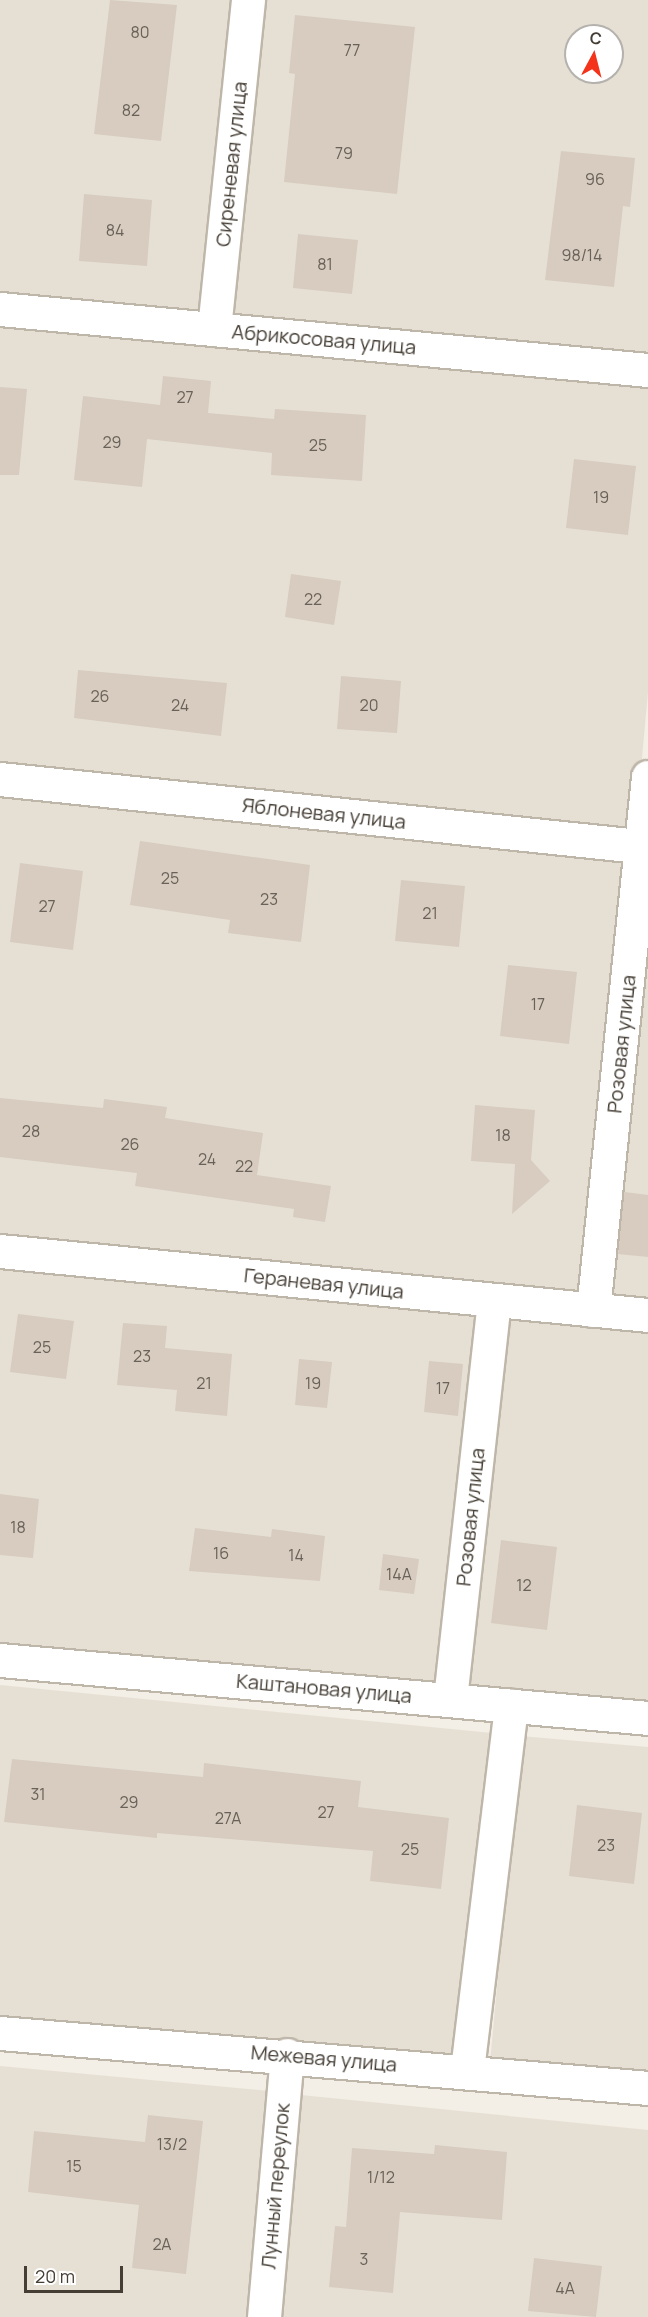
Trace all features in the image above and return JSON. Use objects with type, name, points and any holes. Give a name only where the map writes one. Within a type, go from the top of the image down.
[{"type":"street","name":"Сиреневая улица","points":[[214,329],[248,0]]},
{"type":"street","name":"Абрикосовая улица","points":[[0,309],[648,370]]},
{"type":"street","name":"Розовая улица","points":[[593,1310],[645,847],[648,777]]},
{"type":"street","name":"Яблоневая улица","points":[[0,779],[645,847]]},
{"type":"street","name":"Гераневая улица","points":[[0,1251],[648,1316]]},
{"type":"street","name":"Розовая улица","points":[[450,1699],[494,1300]]},
{"type":"street","name":"Каштановая улица","points":[[0,1660],[648,1718]]},
{"type":"street","points":[[467,2070],[511,1706]]},
{"type":"street","name":"Межевая улица","points":[[0,2033],[467,2070],[648,2088]]},
{"type":"street","name":"Лунный переулок","points":[[264,2317],[287,2055]]},
{"type":"shaded area","points":[[0,0],[235,0],[202,324],[0,303]]},
{"type":"shaded area","points":[[259,0],[648,0],[648,367],[225,324]]},
{"type":"shaded area","points":[[0,314],[648,381],[648,692],[635,834],[0,766]]},
{"type":"shaded area","points":[[0,792],[632,855],[579,1300],[0,1241]]},
{"type":"shaded area","points":[[648,870],[648,1306],[602,1301]]},
{"type":"shaded area","points":[[0,1268],[483,1317],[438,1708],[0,1662]]},
{"type":"shaded area","points":[[500,1319],[648,1333],[648,1721],[461,1704]]},
{"type":"shaded area","points":[[0,1685],[492,1733],[458,2080],[0,2035]]},
{"type":"shaded area","points":[[520,1736],[648,1747],[648,2101],[488,2085]]},
{"type":"shaded area","points":[[0,2066],[269,2091],[248,2317],[0,2317]]},
{"type":"shaded area","points":[[301,2095],[648,2130],[648,2317],[279,2317]]},
{"type":"building","points":[[110,0],[177,5],[161,141],[94,134]]},
{"type":"building","points":[[295,15],[415,27],[397,194],[284,182],[295,74],[289,73]]},
{"type":"building","points":[[561,151],[635,158],[630,207],[623,206],[614,287],[545,280]]},
{"type":"building","points":[[84,194],[152,200],[147,266],[79,261]]},
{"type":"building","points":[[298,234],[358,240],[352,294],[293,288]]},
{"type":"building","points":[[163,376],[211,381],[208,413],[274,419],[275,409],[366,415],[362,481],[271,475],[272,453],[147,439],[142,487],[74,480],[83,396],[160,405]]},
{"type":"building","points":[[0,387],[27,389],[19,475],[0,475]]},
{"type":"building","points":[[574,459],[636,466],[628,535],[566,528]]},
{"type":"building","points":[[291,574],[341,581],[334,625],[285,617]]},
{"type":"building","points":[[78,670],[227,683],[221,736],[74,718]]},
{"type":"building","points":[[341,676],[401,681],[397,733],[337,729]]},
{"type":"building","points":[[140,841],[310,865],[301,942],[228,933],[230,920],[130,905]]},
{"type":"building","points":[[20,863],[83,871],[73,950],[10,942]]},
{"type":"building","points":[[401,880],[465,886],[459,947],[395,941]]},
{"type":"building","points":[[508,965],[577,972],[569,1044],[500,1036]]},
{"type":"building","points":[[0,1098],[103,1108],[104,1099],[167,1107],[165,1118],[263,1133],[257,1175],[331,1186],[325,1222],[293,1217],[294,1209],[135,1186],[137,1173],[0,1157]]},
{"type":"building","points":[[475,1105],[535,1110],[531,1160],[550,1181],[512,1214],[515,1164],[471,1161]]},
{"type":"building","points":[[624,1192],[648,1195],[648,1257],[618,1254]]},
{"type":"building","points":[[18,1314],[74,1321],[66,1379],[10,1372]]},
{"type":"building","points":[[123,1323],[167,1326],[165,1348],[232,1354],[227,1416],[175,1411],[177,1390],[117,1385]]},
{"type":"building","points":[[299,1359],[332,1362],[327,1408],[295,1405]]},
{"type":"building","points":[[429,1361],[463,1364],[458,1416],[424,1412]]},
{"type":"building","points":[[0,1494],[39,1499],[33,1558],[0,1555]]},
{"type":"building","points":[[195,1528],[271,1537],[272,1529],[325,1536],[320,1581],[189,1571]]},
{"type":"building","points":[[501,1540],[557,1547],[547,1630],[491,1623]]},
{"type":"building","points":[[383,1554],[419,1559],[414,1594],[379,1590]]},
{"type":"building","points":[[12,1759],[203,1777],[204,1763],[361,1781],[358,1807],[449,1818],[441,1889],[370,1881],[373,1851],[157,1833],[157,1838],[4,1822]]},
{"type":"building","points":[[577,1805],[642,1813],[634,1884],[569,1876]]},
{"type":"building","points":[[148,2115],[203,2121],[186,2274],[132,2268],[139,2205],[28,2192],[34,2131],[145,2142]]},
{"type":"building","points":[[435,2145],[507,2152],[502,2220],[400,2212],[393,2293],[329,2287],[335,2226],[346,2227],[352,2148],[434,2154]]},
{"type":"building","points":[[534,2258],[602,2266],[596,2317],[528,2311]]}]
